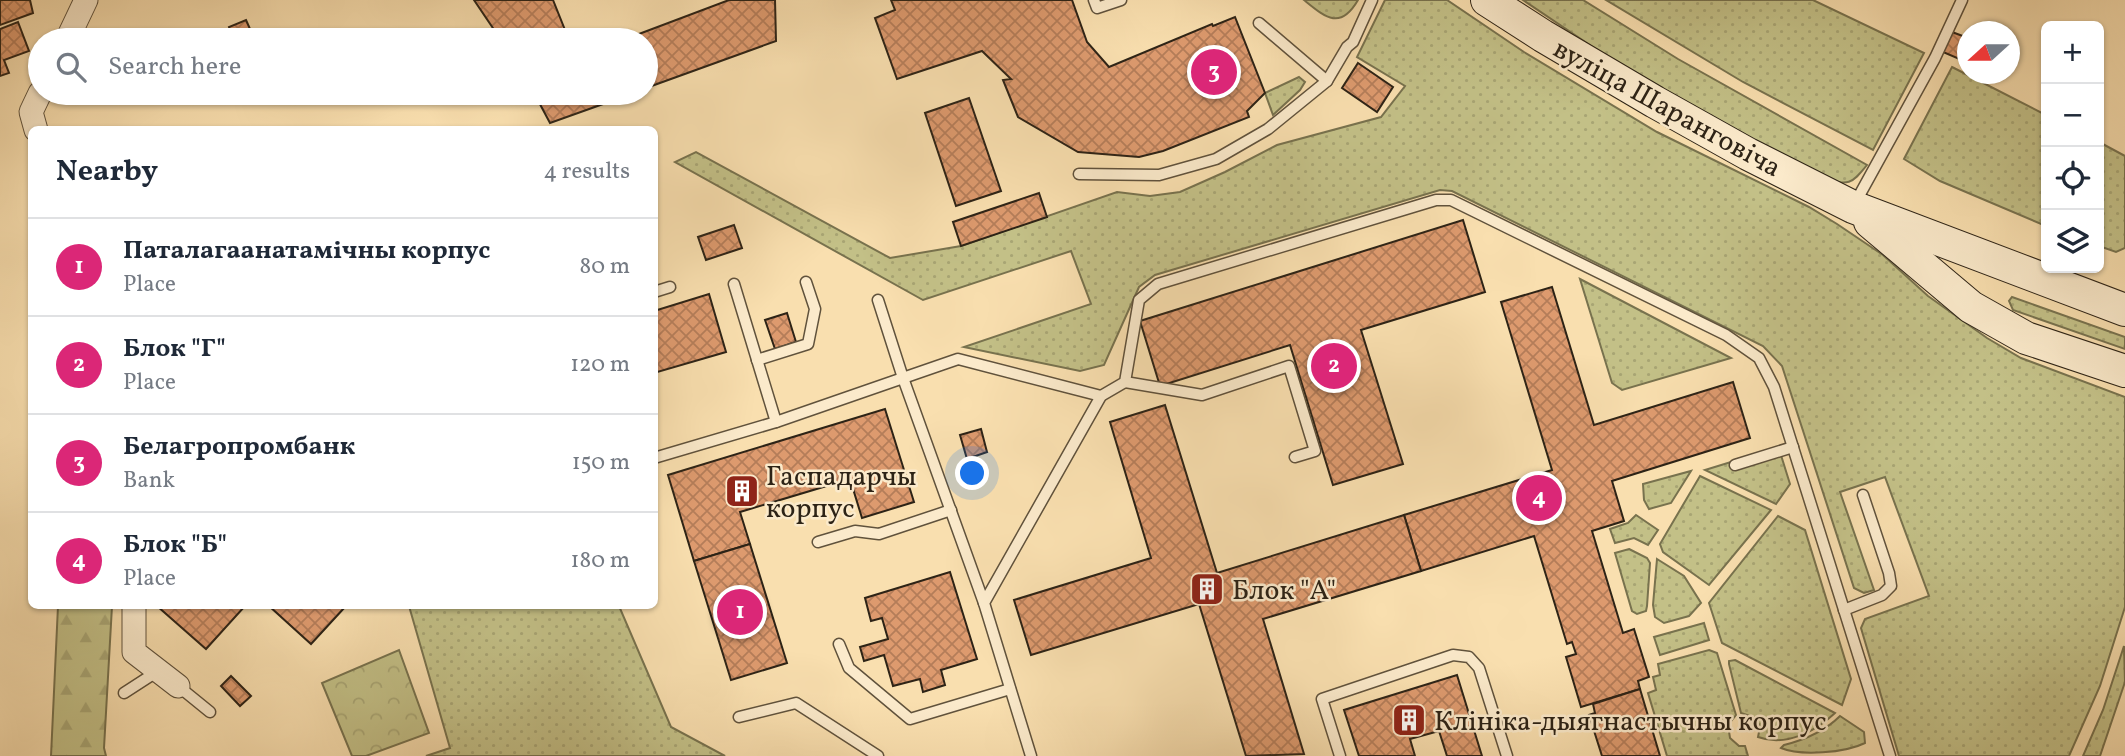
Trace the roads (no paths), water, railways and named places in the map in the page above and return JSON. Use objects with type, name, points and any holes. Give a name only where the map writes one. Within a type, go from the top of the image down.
[{"type":"main road","name":"вуліца Шаранговіча","points":[[1487,0],[1543,36],[1748,155],[1853,208],[2125,310]]},
{"type":"main road","name":"вуліца Шаранговіча","points":[[1853,208],[1970,307],[2026,338],[2125,371]]},
{"type":"street","points":[[73,28],[86,0]]},
{"type":"street","points":[[34,105],[31,112],[35,126]]},
{"type":"street","points":[[134,609],[134,652],[178,687]]},
{"type":"lane","points":[[1094,0],[1097,8],[1121,0]]},
{"type":"lane","points":[[1079,174],[1159,175],[1216,159],[1268,129],[1327,81],[1347,47],[1353,42],[1372,0]]},
{"type":"lane","points":[[1853,208],[1935,58],[1962,0]]},
{"type":"lane","points":[[1259,23],[1327,81]]},
{"type":"lane","points":[[1125,382],[1139,300],[1158,284],[1436,201],[1451,200],[1726,335],[1759,358],[1774,387],[1890,756]]},
{"type":"lane","points":[[757,360],[808,344],[815,309],[806,282]]},
{"type":"lane","points":[[734,284],[776,422]]},
{"type":"lane","points":[[658,291],[670,287]]},
{"type":"lane","points":[[878,300],[903,378],[984,603],[1031,756]]},
{"type":"lane","points":[[658,457],[776,422],[958,359],[1101,396]]},
{"type":"lane","points":[[984,603],[1101,396],[1125,382],[1202,396],[1289,366],[1315,451],[1295,457]]},
{"type":"lane","points":[[1735,465],[1793,447]]},
{"type":"lane","points":[[1844,610],[1882,595],[1891,586],[1863,495]]},
{"type":"lane","points":[[818,542],[855,531],[879,534],[951,510]]},
{"type":"lane","points":[[839,644],[849,668],[910,719],[1010,689]]},
{"type":"lane","points":[[1340,756],[1322,699],[1453,655],[1469,657],[1479,668],[1507,756]]},
{"type":"lane","points":[[124,693],[158,671]]},
{"type":"lane","points":[[178,687],[210,712]]},
{"type":"lane","points":[[739,717],[796,703],[878,756]]},
{"type":"place","name":"Белагропромбанк","points":[[1214,72]]},
{"type":"place","name":"Блок \"Г\"","points":[[1334,366]]},
{"type":"place","name":"Гаспадарчы корпус","points":[[742,491]]},
{"type":"place","name":"Блок \"Б\"","points":[[1539,498]]},
{"type":"place","name":"Блок \"А\"","points":[[1207,589]]},
{"type":"place","name":"Паталагаанатамічны корпус","points":[[740,612]]},
{"type":"place","name":"Клініка-дыягнастычны корпус","points":[[1409,720]]}]
